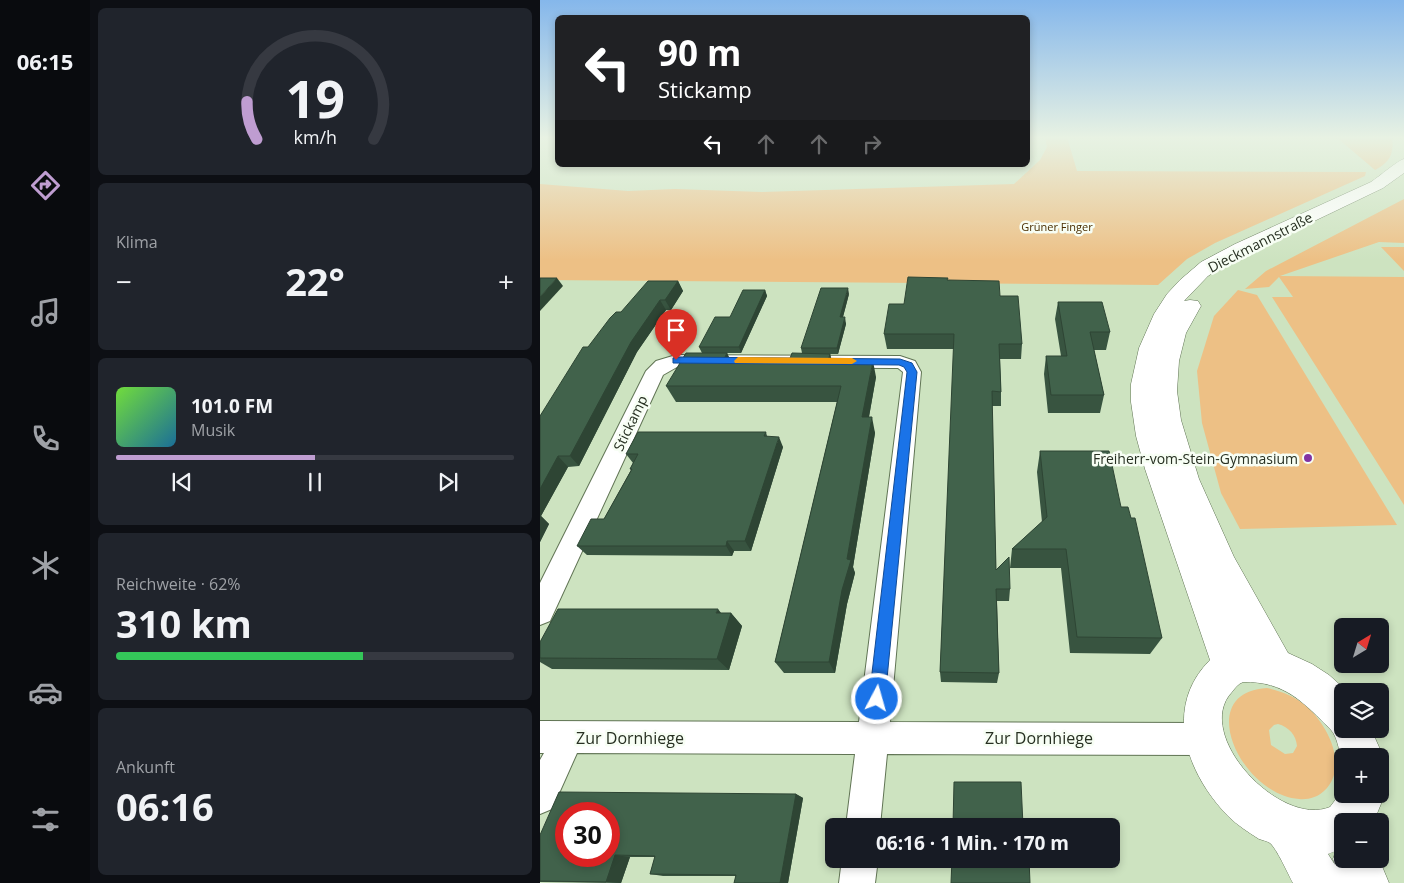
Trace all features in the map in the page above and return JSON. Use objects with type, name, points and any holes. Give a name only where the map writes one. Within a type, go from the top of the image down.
[{"type":"street","name":"Dieckmannstraße","points":[[1232,668],[1173,506],[1151,438],[1144,403],[1144,388],[1146,364],[1153,338],[1168,308],[1181,291],[1201,272],[1226,256],[1388,178]]},
{"type":"street","name":"Dieckmannstraße","points":[[1275,666],[1224,573],[1193,504],[1176,457],[1166,406],[1166,371],[1171,346],[1178,326],[1191,304],[1201,292],[1227,271],[1250,257],[1404,181]]},
{"type":"street","name":"Stickamp","points":[[540,612],[655,371],[663,365],[676,360],[900,362],[908,365],[912,372],[872,737]]},
{"type":"street","points":[[1334,707],[1313,685],[1301,677],[1275,666],[1253,663],[1232,668],[1217,678],[1208,694],[1204,715],[1206,739],[1219,770],[1242,800],[1271,821],[1287,829],[1320,833],[1334,828]]},
{"type":"street","points":[[864,818],[872,737]]},
{"type":"street","name":"Zur Dornhiege","points":[[540,797],[553,738],[1206,739]]},
{"type":"street","points":[[1287,829],[1319,883]]},
{"type":"street","points":[[857,883],[859,868]]},
{"type":"street","points":[[1359,868],[1365,883]]},
{"type":"green space","name":"Grüner Finger","points":[[1020,178],[1360,178],[1215,243],[1187,259],[1158,285],[540,280],[540,184],[628,191],[675,189],[762,192],[1014,184]]},
{"type":"green space","points":[[1404,199],[1404,243],[1379,242],[1280,276],[1404,277],[1404,505],[1272,297],[1293,297],[1279,277],[1269,287],[1245,289],[1266,271]]},
{"type":"green space","points":[[1381,247],[1404,247],[1404,271]]},
{"type":"green space","points":[[1238,290],[1257,295],[1397,525],[1240,529],[1221,493],[1202,423],[1197,371],[1214,316]]},
{"type":"green space","points":[[1267,688],[1282,692],[1305,705],[1328,734],[1334,754],[1334,774],[1332,781],[1324,791],[1313,798],[1299,799],[1278,793],[1259,780],[1243,763],[1233,743],[1229,724],[1232,706],[1245,694]],"holes":[[[1278,724],[1289,729],[1295,738],[1297,746],[1293,753],[1285,754],[1271,745],[1269,730]]]},
{"type":"building","points":[[908,277],[999,281],[1000,296],[1018,296],[1022,344],[999,344],[1001,392],[992,391],[996,570],[1009,557],[1010,589],[996,589],[999,673],[940,672],[954,334],[884,334],[889,304],[904,304]]},
{"type":"building","points":[[540,278],[557,278],[540,297]]},
{"type":"building","points":[[648,281],[678,281],[665,300],[660,300],[631,342],[570,456],[558,456],[540,489],[540,416],[583,347],[588,347],[610,318],[616,312],[621,312]]},
{"type":"building","points":[[821,288],[848,288],[840,317],[845,317],[837,348],[801,348]]},
{"type":"building","points":[[743,290],[765,290],[739,347],[699,347],[715,317],[730,317]]},
{"type":"building","points":[[1058,302],[1102,302],[1110,332],[1090,332],[1104,395],[1051,395],[1046,356],[1067,356]]},
{"type":"building","points":[[686,353],[727,353],[723,361],[789,361],[792,353],[830,354],[828,361],[873,361],[862,417],[872,417],[847,559],[851,560],[842,590],[829,662],[775,662],[841,386],[666,386]]},
{"type":"building","points":[[638,432],[766,432],[764,436],[779,437],[745,541],[727,541],[726,546],[577,546],[591,519],[604,519],[632,469],[630,469],[638,454],[626,454]]},
{"type":"building","points":[[1040,451],[1109,451],[1121,507],[1128,507],[1131,518],[1135,518],[1162,638],[1077,637],[1066,549],[1012,549],[1047,517]]},
{"type":"building","points":[[558,609],[718,609],[716,613],[731,613],[717,659],[540,658],[540,642]]},
{"type":"building","points":[[954,782],[1021,782],[1023,818],[953,818]]},
{"type":"building","points":[[559,792],[796,794],[780,883],[734,883],[736,875],[650,874],[655,856],[620,855],[620,802],[555,802],[555,867],[611,867],[606,882],[540,881],[540,835]]},
{"type":"building","points":[[952,868],[1029,868],[1030,883],[951,883]]},
{"type":"slow traffic","points":[[738,361],[852,361]]},
{"type":"place","name":"Freiherr-vom-Stein-Gymnasium","points":[[1308,458]]},
{"type":"route","points":[[676,360],[855,361],[900,362],[908,365],[912,372],[877,699]]}]
